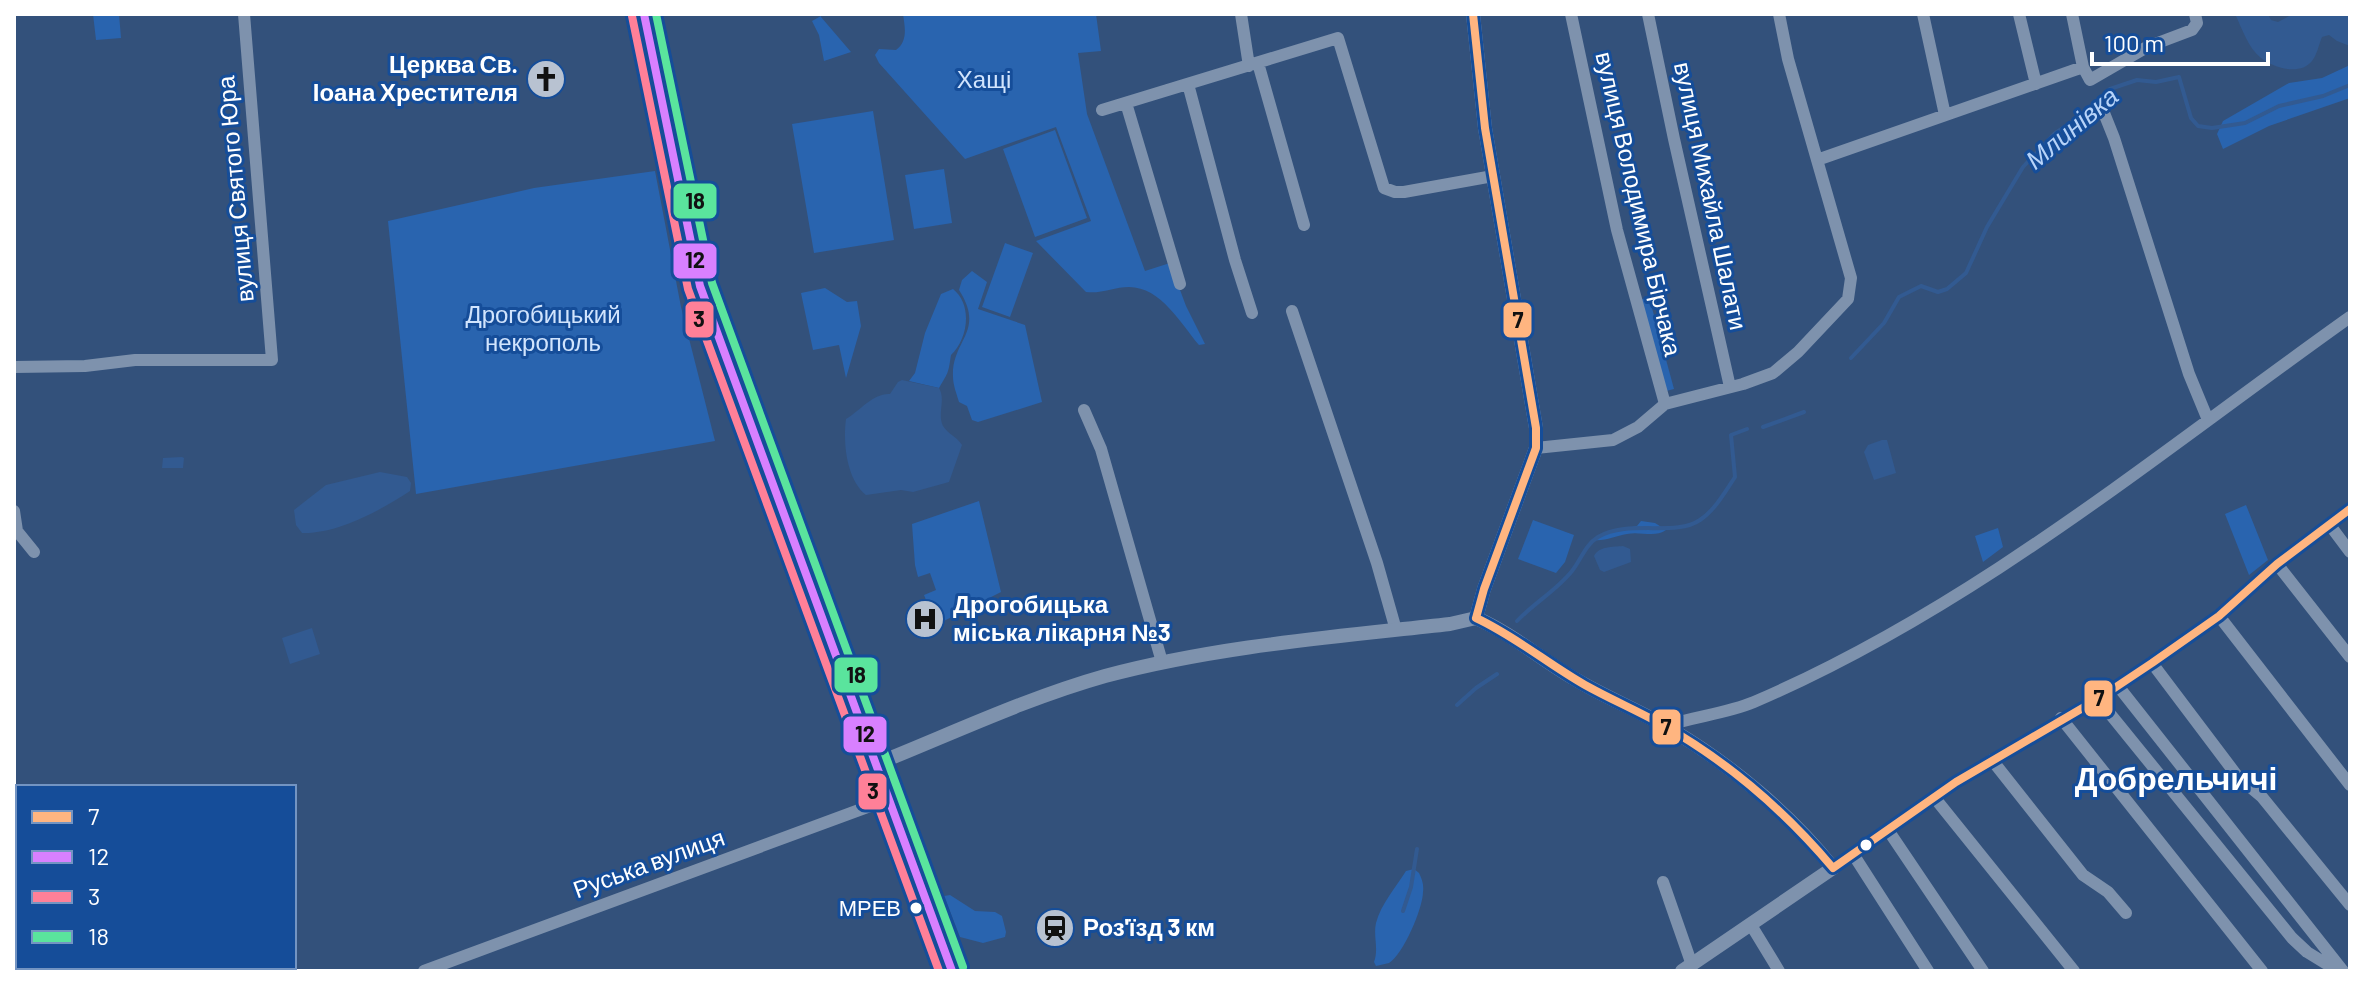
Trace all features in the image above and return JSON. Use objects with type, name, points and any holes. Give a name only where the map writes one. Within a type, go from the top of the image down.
[{"type":"main road","points":[[645,16],[700,286],[952,971]]},
{"type":"street","name":"вулиця Святого Юра","points":[[14,367],[85,366],[135,360],[272,360],[244,14]]},
{"type":"street","points":[[1241,14],[1304,225]]},
{"type":"street","points":[[1473,14],[1485,128],[1532,397],[1536,448],[1476,618]]},
{"type":"street","name":"вулиця Володимира Бірчака","points":[[1571,14],[1617,230],[1665,404]]},
{"type":"street","name":"вулиця Михайла Шалати","points":[[1648,14],[1730,387]]},
{"type":"street","points":[[1536,448],[1613,440],[1638,427],[1665,404],[1754,381],[1780,368],[1848,299],[1851,278],[1788,59],[1779,14]]},
{"type":"street","points":[[1923,14],[1945,115]]},
{"type":"street","points":[[2019,14],[2036,84]]},
{"type":"street","points":[[2072,14],[2083,67],[2090,80],[2147,47],[2192,30],[2197,23],[2195,14]]},
{"type":"street","points":[[1102,110],[1338,38],[1380,180],[1388,191],[1404,192],[1493,176]]},
{"type":"street","points":[[1817,160],[2083,67]]},
{"type":"street","points":[[1188,84],[1252,313]]},
{"type":"street","points":[[1126,103],[1180,284]]},
{"type":"street","points":[[2102,108],[2189,374],[2208,420]]},
{"type":"street","points":[[1292,311],[1396,630]]},
{"type":"street","points":[[1666,726],[1758,700],[1912,621],[1985,578],[2350,317]]},
{"type":"street","points":[[1084,410],[1101,449],[1162,662]]},
{"type":"street","points":[[1663,882],[1687,968],[1934,797],[2152,663],[2219,616],[2277,564],[2350,509]]},
{"type":"street","points":[[14,511],[17,531],[34,552]]},
{"type":"street","points":[[2329,524],[2350,552]]},
{"type":"street","points":[[2277,564],[2350,657]]},
{"type":"street","points":[[2219,616],[2350,785]]},
{"type":"street","points":[[876,764],[1059,691],[1162,662],[1203,653],[1450,624],[1476,618],[1545,662],[1666,726],[1708,753],[1805,836],[1833,868]]},
{"type":"street","points":[[2152,663],[2238,777],[2262,797],[2350,905]]},
{"type":"street","points":[[2118,686],[2340,971]]},
{"type":"street","points":[[2098,699],[2292,938],[2307,952],[2340,971]]},
{"type":"street","points":[[2061,718],[2262,971]]},
{"type":"street","points":[[1992,760],[2083,875],[2108,892],[2126,913]]},
{"type":"street","points":[[1934,797],[2074,971]]},
{"type":"street","name":"Руська вулиця","points":[[424,971],[889,799]]},
{"type":"street","points":[[1888,830],[1983,971]]},
{"type":"street","points":[[1853,854],[1928,971]]},
{"type":"street","points":[[1751,925],[1779,971]]},
{"type":"green space","points":[[93,14],[119,14],[121,38],[96,40]]},
{"type":"green space","name":"Хащі","points":[[903,14],[1096,14],[1101,51],[1078,53],[1087,114],[1145,271],[1170,263],[1205,344],[1199,345],[1169,308],[1151,293],[1129,287],[1086,292],[1036,241],[1091,221],[1056,127],[965,159],[875,55],[879,49],[896,50],[900,46],[905,34]]},
{"type":"green space","points":[[821,16],[851,52],[824,61],[819,35],[812,21]]},
{"type":"green space","points":[[2350,65],[2350,98],[2269,126],[2223,149],[2217,134],[2223,121],[2289,83],[2322,78]]},
{"type":"green space","points":[[873,111],[894,240],[814,253],[792,124]]},
{"type":"green space","points":[[1055,130],[1087,218],[1035,237],[1003,149]]},
{"type":"green space","points":[[944,169],[952,223],[914,229],[905,175]]},
{"type":"green space","name":"Дрогобицький некрополь","points":[[655,171],[681,307],[715,441],[416,494],[388,221],[534,188]]},
{"type":"green space","points":[[1005,243],[1033,253],[1010,317],[982,307]]},
{"type":"green space","points":[[972,271],[987,282],[978,309],[1025,325],[1042,402],[978,422],[972,420],[967,406],[959,402],[953,377],[969,316],[959,290],[962,280]]},
{"type":"green space","points":[[825,288],[847,302],[857,301],[861,326],[846,378],[839,345],[813,350],[801,293]]},
{"type":"green space","points":[[953,289],[964,304],[966,322],[961,340],[951,355],[949,369],[939,388],[909,381],[915,373],[925,333],[941,294]]},
{"type":"green space","points":[[1649,297],[1674,389],[1666,391],[1639,300]]},
{"type":"green space","points":[[979,501],[1001,592],[936,625],[924,595],[936,590],[930,573],[918,577],[912,524]]},
{"type":"green space","points":[[2246,505],[2268,560],[2249,575],[2225,514]]},
{"type":"green space","points":[[1533,520],[1574,535],[1565,562],[1556,573],[1518,559]]},
{"type":"green space","points":[[1641,521],[1655,523],[1666,530],[1657,534],[1632,533],[1594,540],[1607,532],[1637,526]]},
{"type":"green space","points":[[1998,528],[2003,547],[1983,562],[1975,536]]},
{"type":"green space","points":[[1414,869],[1419,873],[1423,887],[1416,919],[1394,958],[1389,963],[1376,966],[1375,928],[1378,916],[1406,871]]},
{"type":"green space","points":[[950,895],[975,911],[995,912],[1002,916],[1005,937],[983,943],[960,937],[944,896]]},
{"type":"shaded area","points":[[2235,14],[2268,14],[2271,20],[2278,22],[2293,14],[2350,14],[2350,46],[2329,35],[2322,37],[2315,56],[2307,66],[2294,69],[2280,67],[2256,54]]},
{"type":"shaded area","points":[[902,380],[939,388],[943,426],[962,445],[949,482],[913,492],[901,490],[866,495],[850,470],[845,438],[846,419],[872,399],[890,394]]},
{"type":"shaded area","points":[[1887,440],[1896,473],[1874,480],[1864,452],[1868,445]]},
{"type":"shaded area","points":[[182,457],[183,468],[162,468],[163,458]]},
{"type":"shaded area","points":[[380,472],[407,477],[411,483],[410,491],[373,513],[330,530],[302,533],[296,525],[294,510],[326,485]]},
{"type":"shaded area","points":[[1623,546],[1630,549],[1631,562],[1604,572],[1600,570],[1594,556],[1596,553]]},
{"type":"shaded area","points":[[312,628],[320,654],[290,664],[282,638]]},
{"type":"waterway","name":"Млинівка","points":[[1851,358],[1884,323],[1899,297],[1921,286],[1938,292],[1947,289],[1966,273],[1987,227],[2023,167],[2054,134],[2090,110],[2110,89],[2137,80],[2156,82],[2179,77],[2191,118],[2198,126],[2212,128],[2245,123],[2279,106],[2323,96],[2350,85]]},
{"type":"waterway","name":"Млинівка","points":[[1763,427],[1804,412]]},
{"type":"waterway","name":"Млинівка","points":[[1517,621],[1566,578],[1598,537],[1624,529],[1690,525],[1705,516],[1735,477],[1731,435],[1747,429]]},
{"type":"waterway","name":"Млинівка","points":[[1457,705],[1497,674]]},
{"type":"waterway","name":"Млинівка","points":[[1403,911],[1411,887],[1417,849]]},
{"type":"transit line","name":"12","points":[[644,14],[700,286],[952,971]]},
{"type":"transit line","name":"18","points":[[656,14],[712,283],[963,967]]},
{"type":"transit line","name":"7","points":[[1473,14],[1485,128],[1536,428],[1536,448],[1476,618]]},
{"type":"transit line","name":"3","points":[[632,16],[688,289],[939,971]]},
{"type":"transit line","name":"7","points":[[1833,868],[1956,782],[2098,699],[2152,663],[2219,616],[2277,564],[2350,509]]},
{"type":"transit line","name":"7","points":[[1476,618],[1585,685],[1661,724],[1709,754],[1795,826],[1833,868]]},
{"type":"place","name":"Церква Св. Іоана Хрестителя","points":[[546,79]]},
{"type":"place","name":"Дрогобицька міська лікарня №3","points":[[925,619]]},
{"type":"place","name":"МРЕВ","points":[[916,908]]},
{"type":"place","name":"Роз'їзд 3 км","points":[[1055,928]]},
{"type":"district","name":"Добрельчичі","points":[[2176,779]]}]
